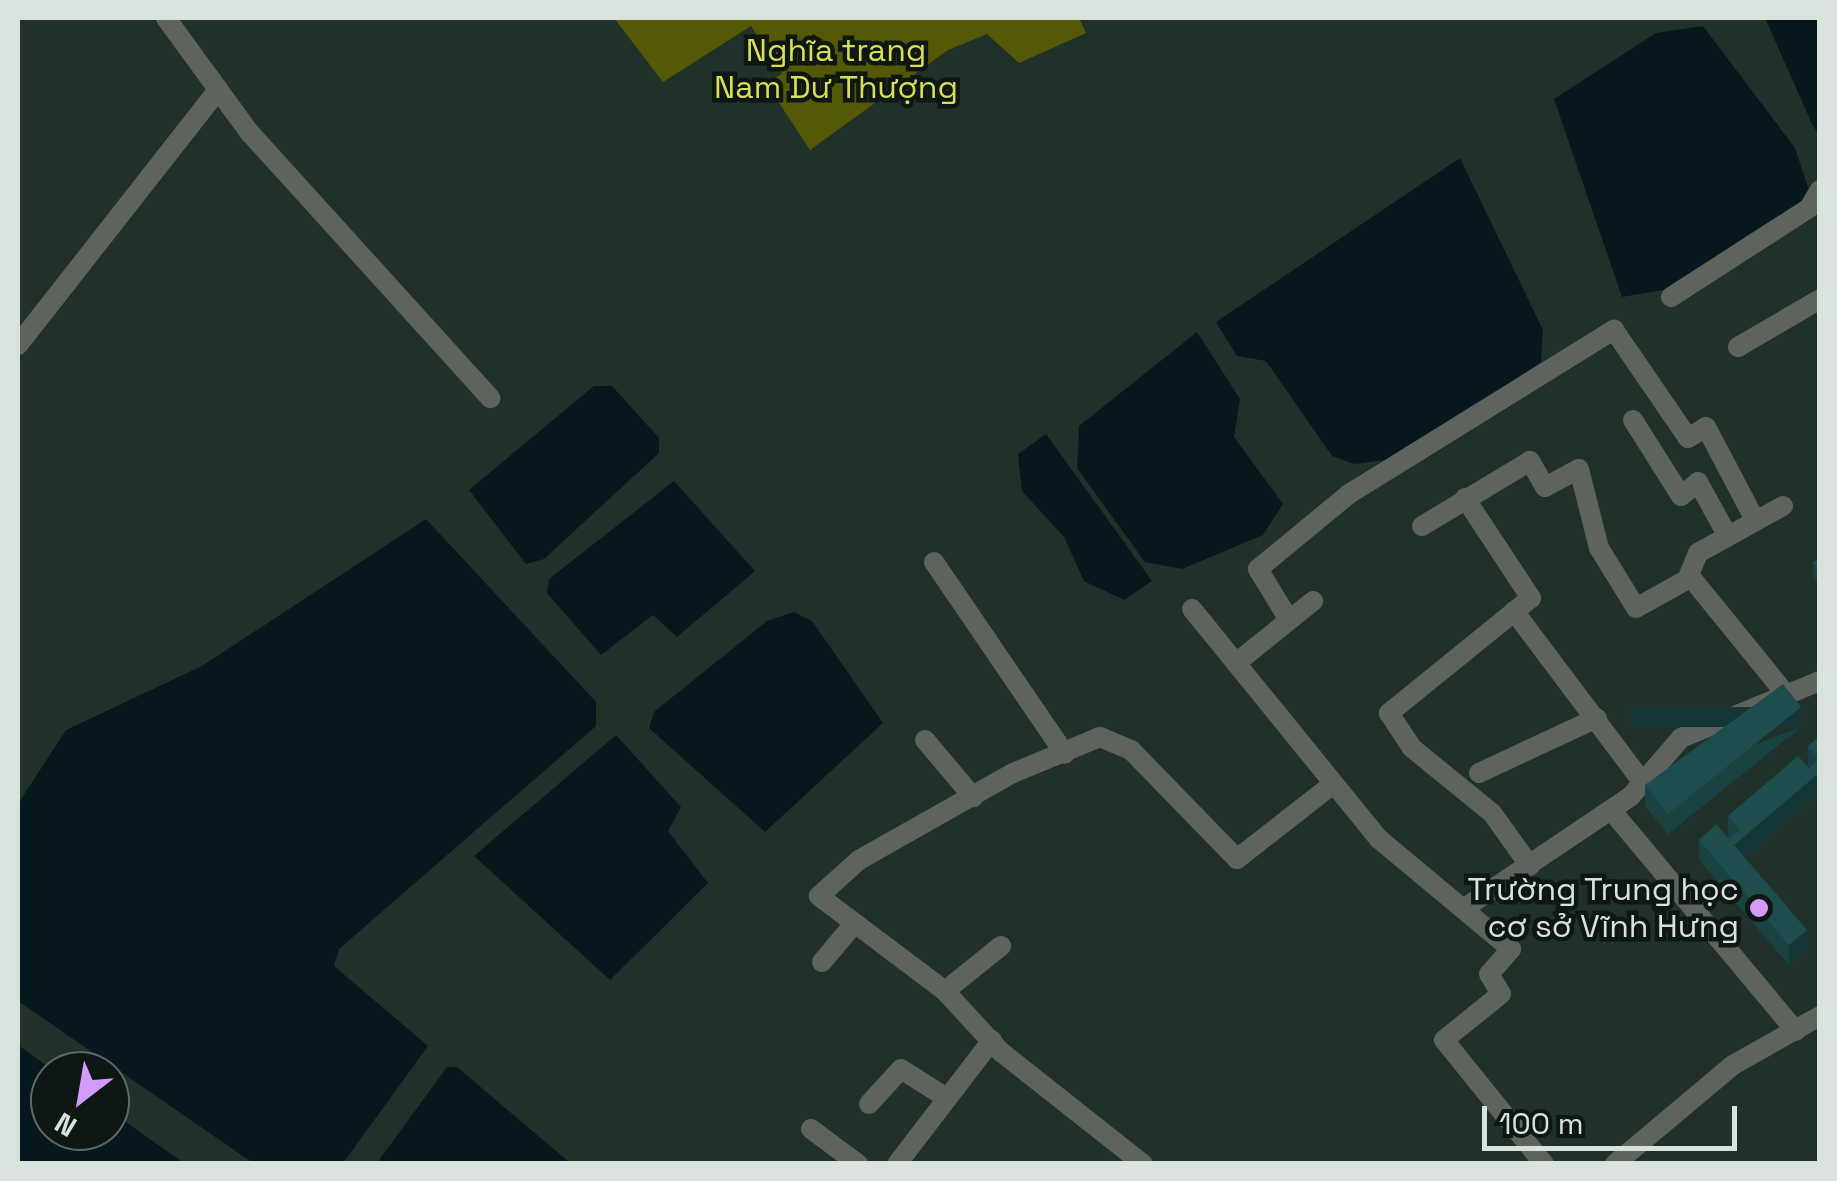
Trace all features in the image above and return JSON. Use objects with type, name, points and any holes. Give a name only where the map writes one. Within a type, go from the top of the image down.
[{"type":"street","points":[[166,18],[219,89],[490,398]]},
{"type":"street","points":[[18,345],[219,89]]},
{"type":"street","points":[[1671,297],[1810,208],[1820,190]]},
{"type":"street","points":[[1738,347],[1820,299]]},
{"type":"street","points":[[1288,620],[1258,569],[1349,494],[1614,330],[1688,438],[1706,428],[1754,518]]},
{"type":"street","points":[[1633,420],[1681,496],[1698,482],[1726,533]]},
{"type":"street","points":[[1422,526],[1530,462],[1545,487],[1579,469],[1598,548],[1636,608],[1690,578],[1698,552],[1726,533],[1783,506]]},
{"type":"street","points":[[1465,498],[1531,598],[1389,714],[1412,748],[1492,813],[1530,866]]},
{"type":"street","points":[[934,562],[1065,754]]},
{"type":"street","points":[[1690,578],[1784,692]]},
{"type":"street","points":[[1236,663],[1312,602]]},
{"type":"street","points":[[1192,609],[1379,839],[1511,949],[1489,974],[1500,994],[1444,1040],[1544,1164]]},
{"type":"street","points":[[1514,611],[1641,780]]},
{"type":"street","points":[[1463,909],[1610,810],[1681,738],[1784,692],[1820,682]]},
{"type":"street","points":[[1479,772],[1597,718]]},
{"type":"street","points":[[1142,1164],[992,1040],[945,991],[819,896],[859,860],[973,797],[1100,736],[1123,744],[1237,859],[1333,784]]},
{"type":"street","points":[[925,740],[973,797]]},
{"type":"street","points":[[1610,810],[1796,1031]]},
{"type":"street","points":[[822,962],[854,924]]},
{"type":"street","points":[[945,991],[1001,946]]},
{"type":"street","points":[[1615,1164],[1733,1065],[1820,1016]]},
{"type":"street","points":[[897,1164],[992,1040]]},
{"type":"street","points":[[870,1104],[902,1069],[944,1098]]},
{"type":"street","points":[[811,1129],[858,1164]]},
{"type":"green space","name":"Nghĩa trang Nam Dư Thượng","points":[[614,18],[1079,18],[1086,33],[1019,63],[987,34],[948,50],[810,150],[766,83],[782,74],[751,26],[663,82]]},
{"type":"shaded area","points":[[1765,18],[1819,18],[1819,135],[1812,124]]},
{"type":"shaded area","points":[[1703,26],[1795,148],[1812,199],[1675,288],[1622,297],[1554,99],[1656,33]]},
{"type":"shaded area","points":[[1460,158],[1543,330],[1541,362],[1401,458],[1354,464],[1332,456],[1266,361],[1237,356],[1216,322]]},
{"type":"shaded area","points":[[1197,332],[1240,399],[1234,437],[1283,504],[1263,535],[1182,569],[1145,562],[1077,468],[1079,426]]},
{"type":"shaded area","points":[[594,386],[612,386],[659,438],[659,453],[544,559],[526,564],[469,490]]},
{"type":"shaded area","points":[[1046,434],[1152,581],[1124,600],[1084,581],[1064,537],[1022,491],[1018,454]]},
{"type":"shaded area","points":[[674,481],[755,571],[677,637],[653,615],[601,655],[547,593],[549,579]]},
{"type":"shaded area","points":[[426,519],[596,702],[596,726],[339,949],[334,966],[428,1046],[343,1163],[253,1163],[130,1078],[130,1051],[91,1051],[18,1001],[18,804],[66,730],[202,666]]},
{"type":"shaded area","points":[[794,612],[812,621],[883,723],[765,832],[649,728],[654,712],[767,621]]},
{"type":"shaded area","points":[[616,735],[681,807],[668,831],[708,883],[610,980],[474,856]]},
{"type":"shaded area","points":[[18,1045],[30,1054],[30,1151],[130,1151],[130,1125],[184,1163],[18,1163]]},
{"type":"shaded area","points":[[447,1067],[457,1067],[570,1163],[377,1163]]},
{"type":"building","points":[[1783,684],[1801,707],[1668,814],[1645,785]]},
{"type":"building","points":[[1820,736],[1820,772],[1734,845],[1807,930],[1789,945],[1699,840],[1716,824],[1729,839],[1740,830],[1728,816],[1798,756],[1809,768],[1819,759],[1808,746]]},
{"type":"place","name":"Trường Trung học cơ sở Vĩnh Hưng","points":[[1759,908]]}]
